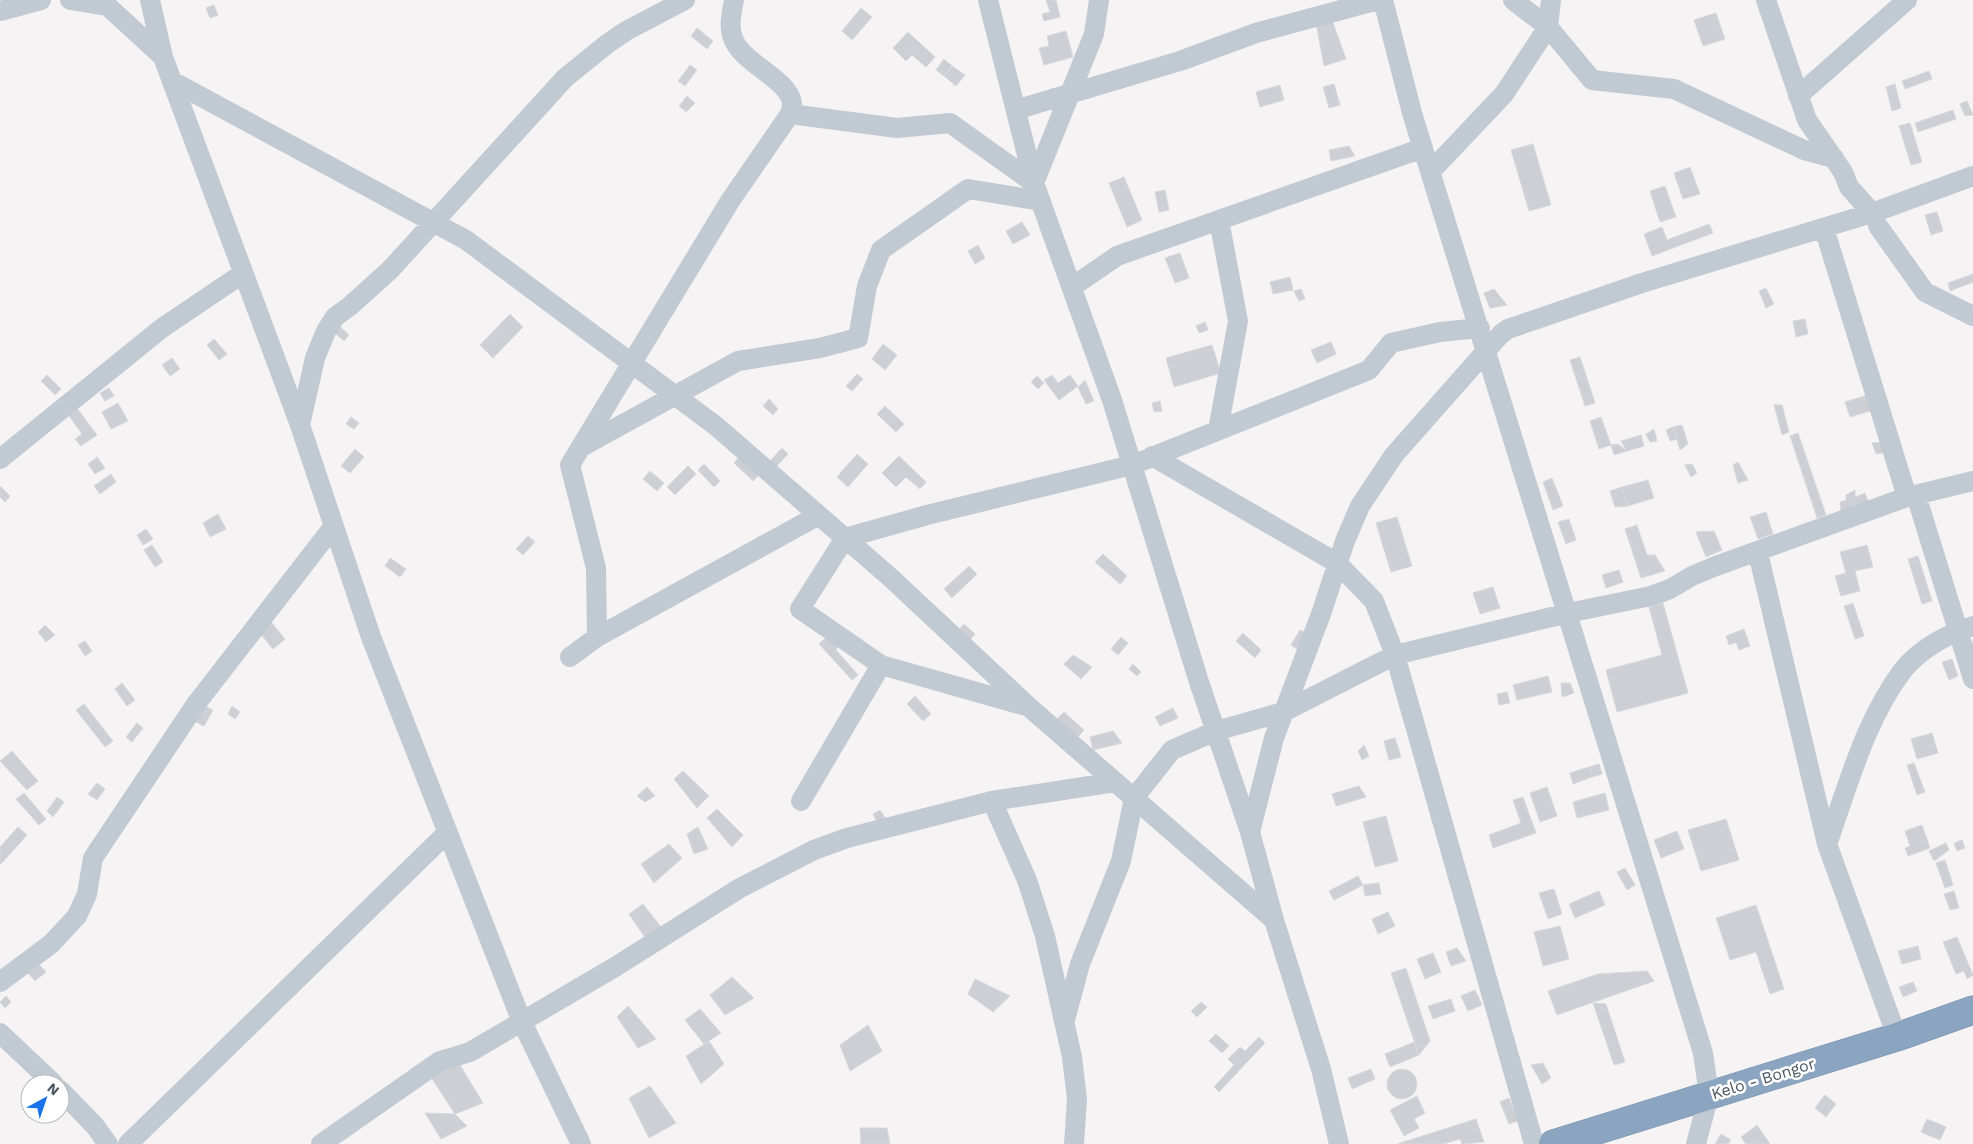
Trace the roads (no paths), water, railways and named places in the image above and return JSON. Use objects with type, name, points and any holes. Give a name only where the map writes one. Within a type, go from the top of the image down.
[{"type":"highway","name":"Kelo - Bongor","points":[[1553,1144],[1897,1037],[1973,1010]]},
{"type":"street","points":[[0,11],[41,0]]},
{"type":"street","points":[[70,0],[104,3],[163,57]]},
{"type":"street","points":[[150,0],[163,57],[242,274],[300,425],[371,637],[522,1022],[581,1144]]},
{"type":"street","points":[[300,425],[315,358],[329,324],[390,270],[435,223],[569,74],[626,31],[685,0]]},
{"type":"street","points":[[597,637],[596,568],[570,464],[730,201],[790,114],[792,102],[786,90],[743,54],[733,39],[730,23],[734,0]]},
{"type":"street","points":[[988,0],[1038,192],[1112,400],[1216,731],[1250,832],[1274,920],[1321,1069],[1339,1144]]},
{"type":"street","points":[[1038,192],[1094,34],[1099,0]]},
{"type":"street","points":[[1016,110],[1180,61],[1256,33],[1378,0]]},
{"type":"street","points":[[1383,0],[1423,148],[1703,1053],[1709,1095],[1696,1144]]},
{"type":"street","points":[[1513,0],[1548,27],[1592,80],[1674,89],[1804,150],[1834,158]]},
{"type":"street","points":[[1431,171],[1504,94],[1548,27],[1551,0]]},
{"type":"street","points":[[1766,0],[1798,96],[1814,132],[1834,158],[1850,187],[1925,292],[1973,316]]},
{"type":"street","points":[[1798,96],[1908,0]]},
{"type":"street","points":[[172,81],[435,223],[481,250],[716,426],[845,538],[1029,707],[1274,920]]},
{"type":"street","points":[[790,114],[897,128],[950,123],[1038,192]]},
{"type":"street","points":[[1072,287],[1117,256],[1423,148]]},
{"type":"street","points":[[1250,832],[1261,783],[1283,712],[1321,614],[1337,563],[1360,506],[1394,455],[1508,329],[1642,283],[1824,228],[1868,210],[1973,176]]},
{"type":"street","points":[[581,447],[738,362],[820,348],[858,338],[867,286],[881,250],[968,189],[1038,192]]},
{"type":"street","points":[[1218,430],[1238,321],[1219,220]]},
{"type":"street","points":[[1824,228],[1912,496],[1965,629],[1973,679]]},
{"type":"street","points":[[0,459],[154,334],[242,274]]},
{"type":"street","points":[[1029,707],[881,665],[800,609],[845,538],[927,515],[1132,465],[1369,370],[1391,343],[1440,332],[1480,328]]},
{"type":"street","points":[[1152,456],[1337,563],[1374,601],[1396,655],[1534,1144]]},
{"type":"street","points":[[1065,1020],[1080,964],[1121,861],[1134,798],[1172,750],[1216,731],[1283,712],[1396,655],[1568,613],[1651,596],[1670,589],[1692,576],[1912,496],[1973,481]]},
{"type":"street","points":[[570,658],[597,637],[819,516]]},
{"type":"street","points":[[1,978],[51,944],[77,916],[86,894],[93,858],[196,704],[333,527]]},
{"type":"street","points":[[1758,553],[1827,844],[1897,1037]]},
{"type":"street","points":[[1827,844],[1863,745],[1880,706],[1904,670],[1926,648],[1965,629]]},
{"type":"street","points":[[801,801],[881,665]]},
{"type":"street","points":[[320,1144],[440,1061],[470,1052],[740,888],[814,850],[847,838],[992,801],[1115,782]]},
{"type":"street","points":[[992,801],[1027,880],[1045,936],[1072,1057],[1077,1098],[1074,1144]]},
{"type":"street","points":[[128,1144],[447,834]]},
{"type":"street","points":[[0,1033],[43,1074]]},
{"type":"street","points":[[70,1100],[95,1126],[108,1144]]}]
